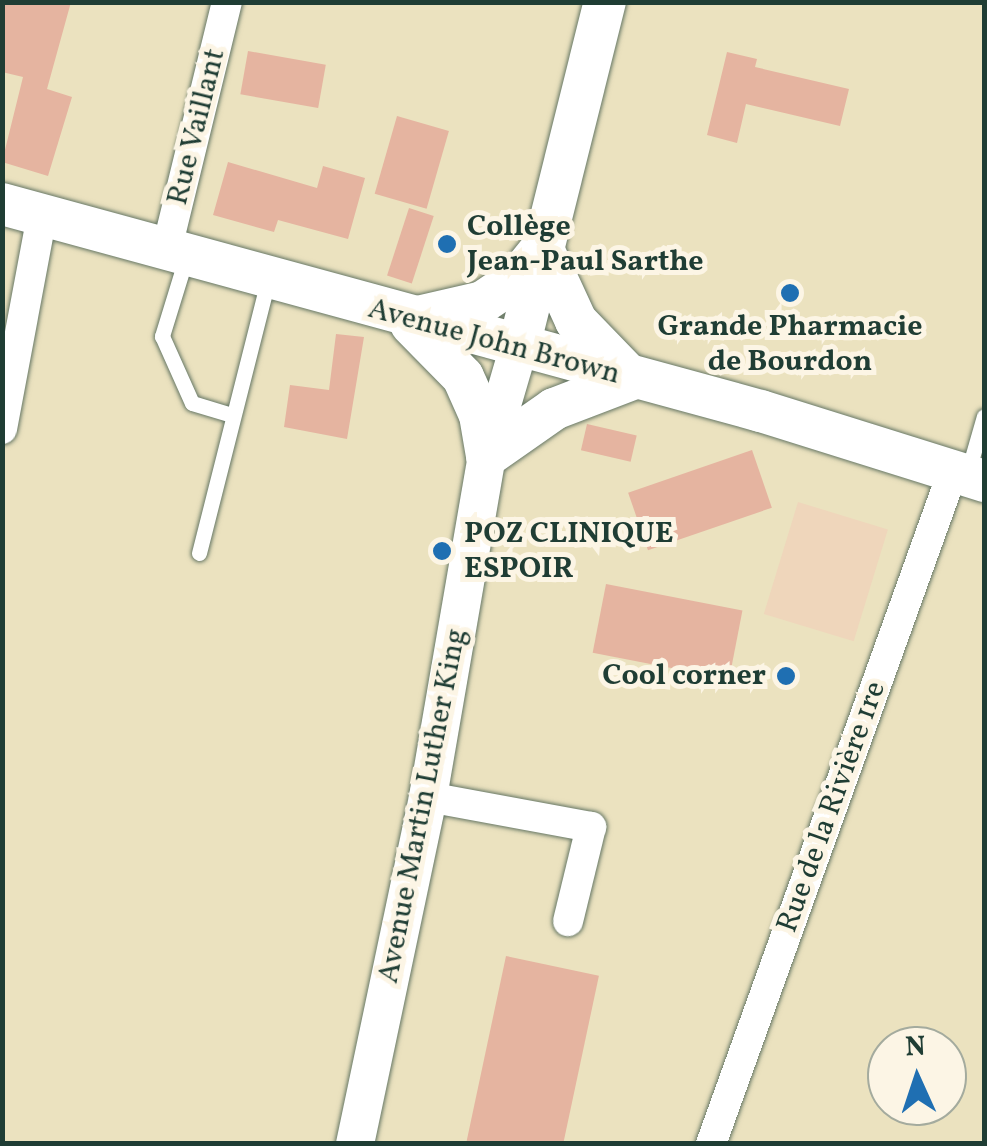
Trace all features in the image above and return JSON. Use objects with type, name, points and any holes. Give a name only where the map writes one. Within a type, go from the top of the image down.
[{"type":"main road","name":"Avenue Martin Luther King","points":[[518,350],[605,2]]},
{"type":"main road","name":"Avenue John Brown","points":[[22,209],[968,476]]},
{"type":"main road","points":[[542,247],[576,321],[632,379],[554,409],[487,456],[480,415],[463,377],[437,344],[404,318],[445,316],[484,302],[516,279],[542,247]]},
{"type":"street","name":"Rue Vaillant","points":[[176,255],[227,2]]},
{"type":"street","points":[[2,429],[22,209]]},
{"type":"street","name":"Avenue Martin Luther King","points":[[356,1144],[428,798],[487,456],[518,350]]},
{"type":"street","name":"Rue de la Rivière 1re","points":[[711,1144],[968,476]]},
{"type":"street","points":[[428,798],[590,826],[568,921]]},
{"type":"lane","points":[[176,255],[162,336],[192,403],[232,415]]},
{"type":"lane","points":[[199,552],[268,281]]},
{"type":"lane","points":[[968,476],[984,416]]},
{"type":"shaded area","points":[[798,502],[888,529],[854,641],[764,614]]},
{"type":"building","points":[[2,2],[71,2],[47,89],[72,97],[48,176],[2,162],[23,77],[2,72]]},
{"type":"building","points":[[248,51],[326,65],[318,108],[240,94]]},
{"type":"building","points":[[727,52],[757,59],[755,67],[849,89],[840,126],[746,104],[737,143],[707,135]]},
{"type":"building","points":[[397,116],[449,131],[427,209],[375,194]]},
{"type":"building","points":[[228,162],[317,188],[323,166],[365,178],[348,239],[278,220],[274,232],[213,215]]},
{"type":"building","points":[[409,208],[434,216],[412,284],[387,276]]},
{"type":"building","points":[[336,334],[364,337],[347,439],[284,427],[290,385],[329,390]]},
{"type":"building","points":[[587,424],[637,435],[631,462],[581,450]]},
{"type":"building","points":[[752,450],[772,508],[648,550],[628,493]]},
{"type":"building","points":[[606,584],[742,611],[729,679],[593,653]]},
{"type":"building","points":[[506,956],[599,976],[563,1144],[466,1144]]},
{"type":"place","name":"Collège Jean-Paul Sarthe","points":[[447,244]]},
{"type":"place","name":"Grande Pharmacie de Bourdon","points":[[790,293]]},
{"type":"place","name":"POZ CLINIQUE ESPOIR","points":[[442,551]]},
{"type":"place","name":"Cool corner","points":[[786,676]]}]
